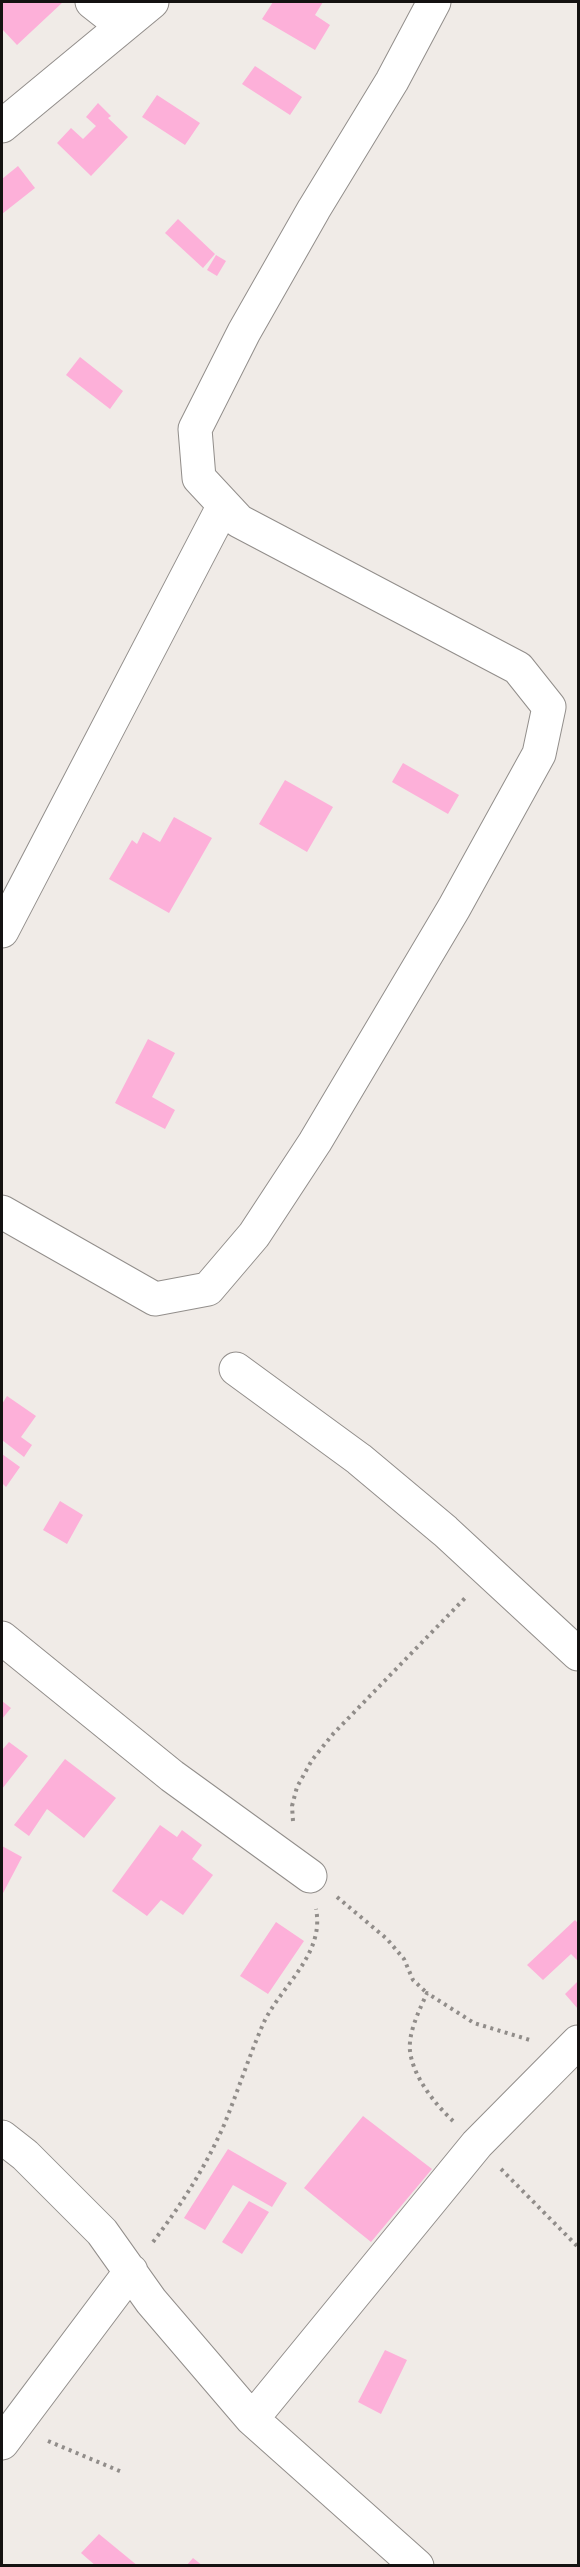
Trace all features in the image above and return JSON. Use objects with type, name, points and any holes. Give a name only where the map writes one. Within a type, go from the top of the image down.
[{"type":"street","points":[[92,2],[106,13],[152,2]]},
{"type":"street","points":[[2,126],[152,2]]},
{"type":"street","points":[[2,1212],[155,1299],[208,1289],[254,1235],[315,1142],[454,908],[539,754],[549,707],[518,668],[239,521],[199,478],[195,429],[244,332],[314,209],[392,81],[434,2]]},
{"type":"street","points":[[2,931],[224,505]]},
{"type":"street","points":[[236,1369],[359,1459],[445,1531],[579,1654]]},
{"type":"street","points":[[2,1638],[172,1776],[310,1876]]},
{"type":"street","points":[[252,2419],[477,2144],[573,2047]]},
{"type":"street","points":[[2,2137],[25,2156],[102,2232],[185,2343],[252,2419],[417,2565]]},
{"type":"street","points":[[6,2431],[130,2271]]},
{"type":"path","points":[[130,2271],[189,2193],[224,2124],[266,2019],[310,1952],[319,1923],[310,1876],[294,1831],[292,1806],[297,1787],[312,1760],[333,1734],[490,1572]]},
{"type":"path","points":[[310,1876],[387,1939],[404,1959],[413,1980],[427,1993],[474,2023],[573,2047]]},
{"type":"path","points":[[427,1993],[416,2018],[410,2050],[420,2080],[440,2109],[579,2247]]},
{"type":"path","points":[[6,2431],[122,2472]]},
{"type":"building","points":[[3,2],[63,2],[17,45],[2,29]]},
{"type":"building","points":[[273,2],[323,2],[315,15],[330,25],[315,50],[262,19]]},
{"type":"building","points":[[255,66],[302,97],[290,115],[242,84]]},
{"type":"building","points":[[157,95],[200,123],[185,145],[142,117]]},
{"type":"building","points":[[98,103],[111,116],[108,118],[128,137],[91,176],[57,143],[71,128],[83,139],[96,126],[86,117]]},
{"type":"building","points":[[18,166],[35,188],[2,214],[2,179]]},
{"type":"building","points":[[178,219],[215,254],[203,268],[165,233]]},
{"type":"building","points":[[216,255],[226,261],[217,276],[207,270]]},
{"type":"building","points":[[80,357],[123,391],[110,409],[66,375]]},
{"type":"building","points":[[403,763],[459,795],[448,814],[392,782]]},
{"type":"building","points":[[285,780],[333,807],[307,852],[259,824]]},
{"type":"building","points":[[174,817],[212,838],[169,913],[109,879],[132,840],[137,844],[143,832],[160,842]]},
{"type":"building","points":[[148,1039],[175,1053],[152,1097],[175,1110],[165,1129],[115,1103]]},
{"type":"building","points":[[7,1396],[36,1416],[21,1437],[32,1445],[24,1457],[2,1440],[2,1404]]},
{"type":"building","points":[[2,1454],[20,1467],[6,1487],[2,1483]]},
{"type":"building","points":[[60,1501],[83,1515],[67,1544],[43,1530]]},
{"type":"building","points":[[2,1701],[11,1708],[2,1719]]},
{"type":"building","points":[[9,1742],[28,1756],[2,1789],[2,1750]]},
{"type":"building","points":[[65,1759],[116,1798],[84,1838],[47,1809],[29,1836],[14,1825]]},
{"type":"building","points":[[160,1825],[177,1837],[182,1830],[202,1845],[192,1859],[213,1875],[183,1915],[161,1900],[147,1916],[112,1891]]},
{"type":"building","points":[[2,1846],[22,1857],[2,1895]]},
{"type":"building","points":[[575,1920],[578,1923],[578,1961],[571,1954],[543,1980],[527,1965]]},
{"type":"building","points":[[276,1922],[304,1941],[268,1994],[240,1976]]},
{"type":"building","points":[[578,1981],[578,2009],[565,1994]]},
{"type":"building","points":[[363,2116],[432,2169],[371,2242],[304,2188]]},
{"type":"building","points":[[228,2149],[287,2183],[272,2207],[233,2185],[205,2230],[184,2218]]},
{"type":"building","points":[[249,2201],[269,2212],[242,2254],[222,2242]]},
{"type":"building","points":[[385,2350],[407,2360],[381,2414],[358,2402]]},
{"type":"building","points":[[99,2534],[138,2566],[96,2566],[81,2553]]},
{"type":"building","points":[[193,2558],[203,2566],[186,2566]]}]
